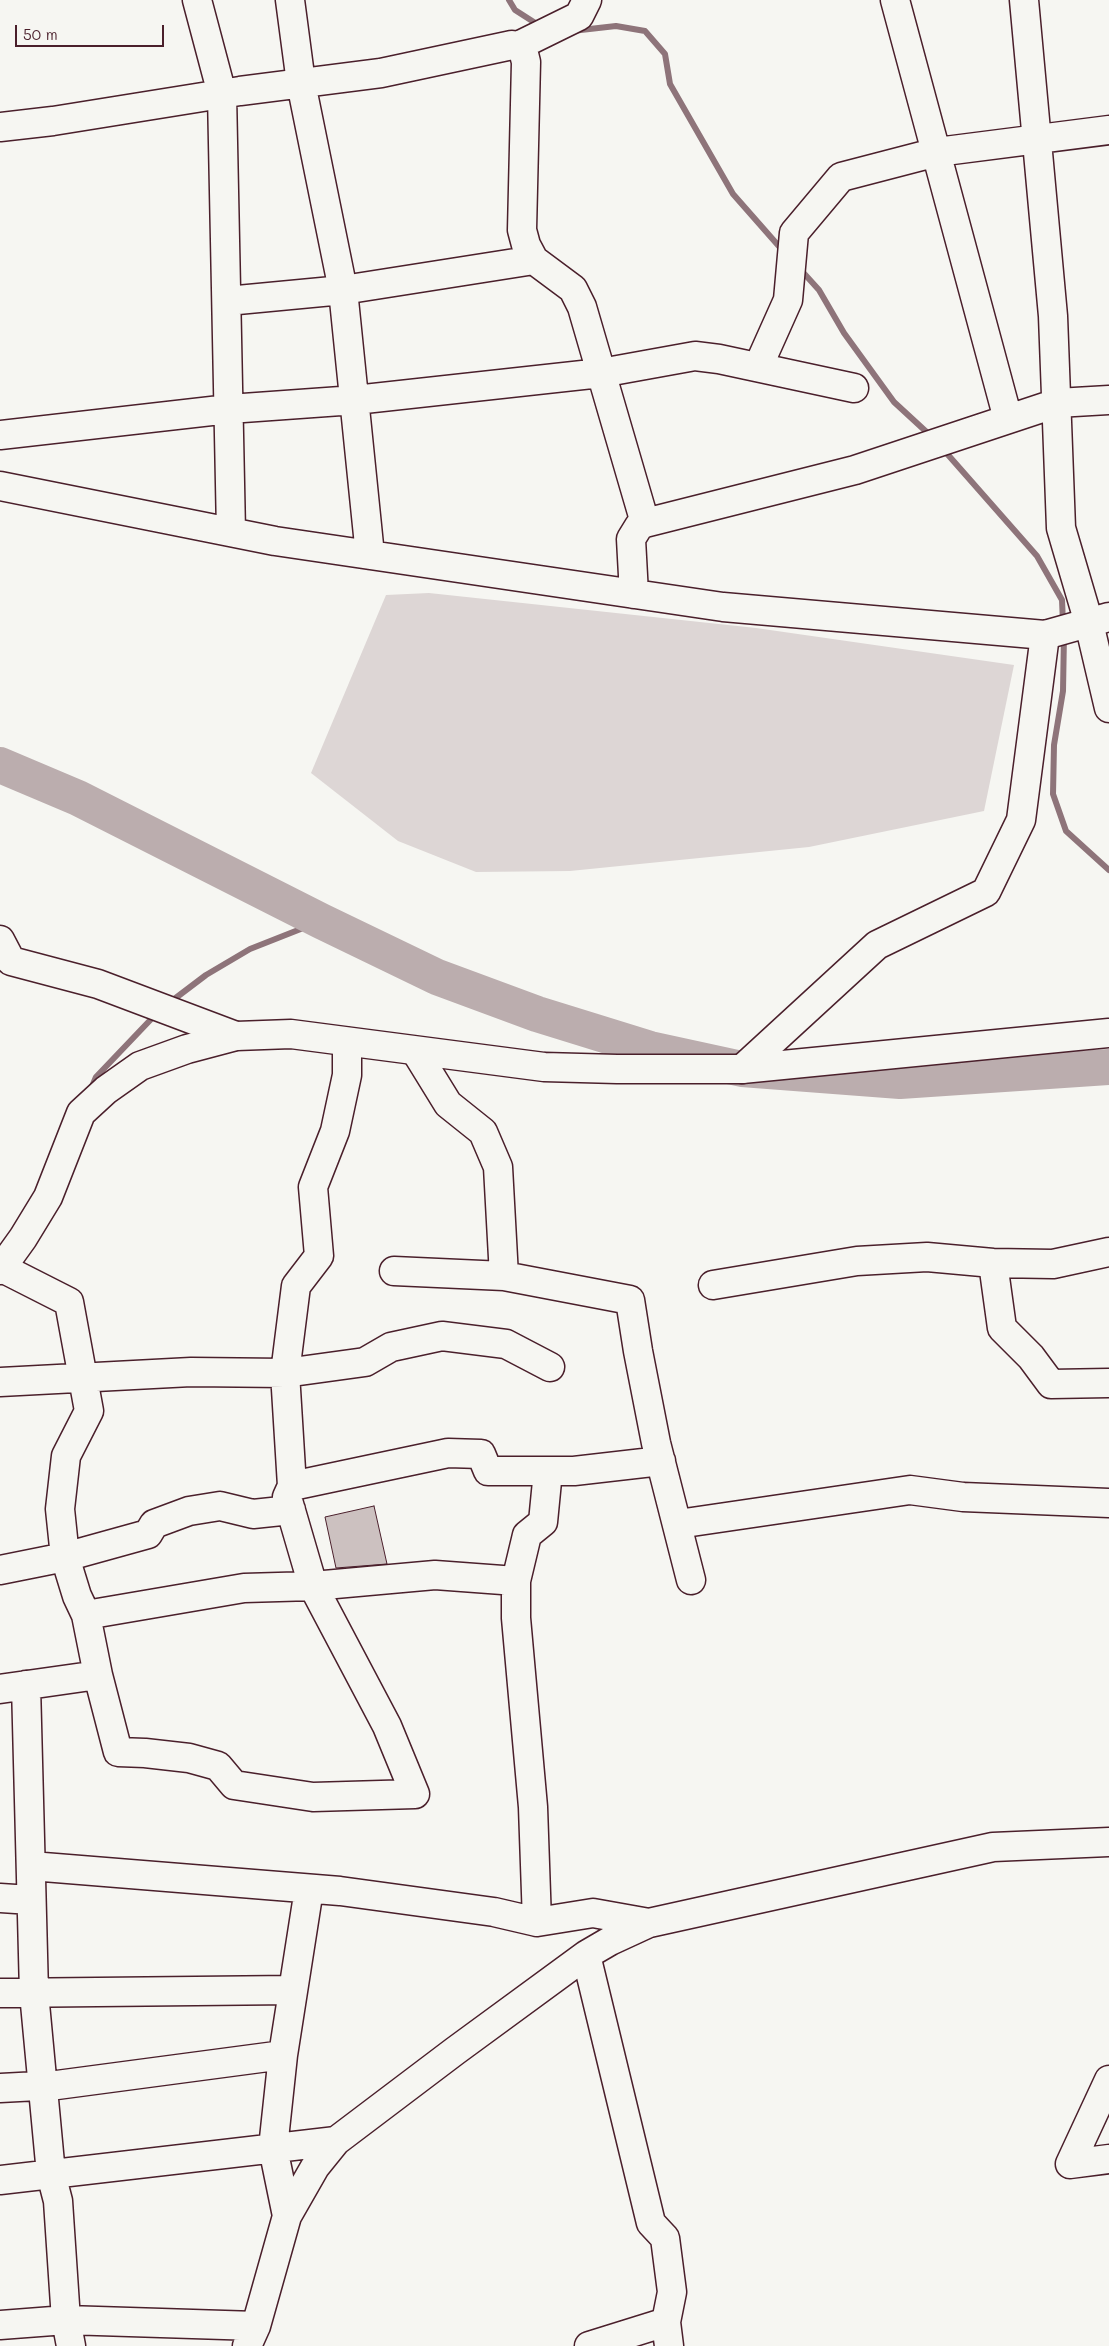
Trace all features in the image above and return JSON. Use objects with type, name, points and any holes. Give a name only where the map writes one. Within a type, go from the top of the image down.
[{"type":"street","points":[[197,0],[222,94],[231,532]]},
{"type":"street","points":[[290,0],[301,84],[343,290],[370,555]]},
{"type":"street","points":[[518,46],[579,16],[587,0]]},
{"type":"street","points":[[895,0],[1008,419]]},
{"type":"street","points":[[1024,0],[1053,316],[1061,528],[1099,620],[1109,708]]},
{"type":"street","points":[[0,127],[222,94],[381,73],[512,45],[518,46],[523,50],[526,62],[522,230],[526,245],[534,260],[573,289],[582,307],[645,523]]},
{"type":"street","points":[[758,367],[788,300],[794,233],[842,177],[937,152],[1109,130]]},
{"type":"street","points":[[227,301],[343,290],[534,260]]},
{"type":"street","points":[[0,435],[229,408],[355,400],[601,372],[695,356],[707,356],[854,388]]},
{"type":"street","points":[[634,594],[630,550],[632,540],[639,526],[645,523],[855,470],[1057,403],[1109,400]]},
{"type":"street","points":[[0,486],[275,541],[723,607],[1044,635],[1099,620]]},
{"type":"street","points":[[742,1069],[877,946],[986,892],[1021,820],[1044,635]]},
{"type":"street","points":[[4,954],[98,984],[236,1036]]},
{"type":"street","points":[[347,1042],[347,1075],[336,1131],[313,1188],[319,1256],[296,1286],[284,1374],[292,1498],[313,1586],[387,1726],[415,1794],[313,1797],[234,1785],[218,1766],[189,1758],[118,1752],[98,1675],[86,1615],[77,1596],[65,1557],[60,1509],[66,1456],[89,1411],[69,1302],[1,1269],[48,1197],[81,1113],[106,1090],[140,1066],[187,1049],[236,1036],[291,1034],[347,1042],[416,1052],[544,1067],[742,1069],[1109,1034]]},
{"type":"street","points":[[416,1052],[448,1104],[483,1132],[498,1167],[504,1276]]},
{"type":"street","points":[[713,1285],[857,1261],[927,1257],[992,1263],[1053,1264],[1109,1252]]},
{"type":"street","points":[[992,1263],[1002,1328],[1031,1357],[1051,1384],[1109,1383]]},
{"type":"street","points":[[394,1271],[504,1276],[630,1300],[638,1351],[661,1461],[691,1580]]},
{"type":"street","points":[[0,1382],[191,1372],[284,1374],[364,1362],[391,1347],[442,1336],[506,1344],[550,1367]]},
{"type":"street","points":[[0,1570],[65,1557],[148,1534],[154,1524],[189,1511],[220,1506],[253,1514],[292,1498],[448,1453],[481,1454],[488,1471],[574,1471],[661,1461]]},
{"type":"street","points":[[537,1922],[533,1807],[516,1618],[516,1581],[527,1535],[543,1522],[548,1471]]},
{"type":"street","points":[[678,1524],[910,1490],[963,1497],[1109,1502]]},
{"type":"street","points":[[86,1615],[244,1588],[313,1586],[434,1575],[516,1581]]},
{"type":"street","points":[[69,2333],[58,2201],[51,2174],[42,2086],[34,1993],[31,1866],[13,1687],[98,1675]]},
{"type":"street","points":[[0,2324],[69,2333],[252,2336],[287,2216],[315,2167],[336,2141],[455,2051],[586,1956],[610,1941],[649,1923],[993,1847],[1109,1842]]},
{"type":"street","points":[[31,1866],[308,1889],[494,1912],[537,1922],[592,1913],[649,1923]]},
{"type":"street","points":[[287,2216],[273,2148],[283,2056],[308,1889]]},
{"type":"street","points":[[0,1898],[31,1900]]},
{"type":"street","points":[[586,1956],[651,2223],[665,2238],[672,2292],[668,2334],[589,2346]]},
{"type":"street","points":[[0,1993],[293,1990]]},
{"type":"street","points":[[0,2088],[42,2086],[283,2056]]},
{"type":"street","points":[[1109,2080],[1070,2164],[1109,2159]]},
{"type":"street","points":[[0,2180],[336,2141]]},
{"type":"shaded area","points":[[429,593],[756,628],[1014,665],[984,811],[809,847],[570,871],[476,872],[398,841],[311,773],[386,595]]},
{"type":"building","points":[[374,1506],[387,1564],[336,1568],[325,1517]]},
{"type":"waterway","points":[[509,0],[515,10],[540,26]]},
{"type":"waterway","points":[[572,31],[616,26],[645,31],[665,54],[670,84],[733,194],[784,252]]},
{"type":"waterway","points":[[800,269],[819,290],[844,333],[894,402],[932,437]]},
{"type":"waterway","points":[[942,448],[1037,556],[1062,600],[1063,623]]},
{"type":"waterway","points":[[1064,635],[1063,691],[1054,745],[1053,794],[1066,831],[1109,870]]},
{"type":"waterway","points":[[0,765],[78,798],[321,921],[437,977],[537,1014],[650,1049],[742,1069],[900,1081],[1109,1067]]},
{"type":"waterway","points":[[169,1003],[206,975],[250,949],[321,921]]},
{"type":"waterway","points":[[91,1089],[96,1077],[156,1014]]}]
